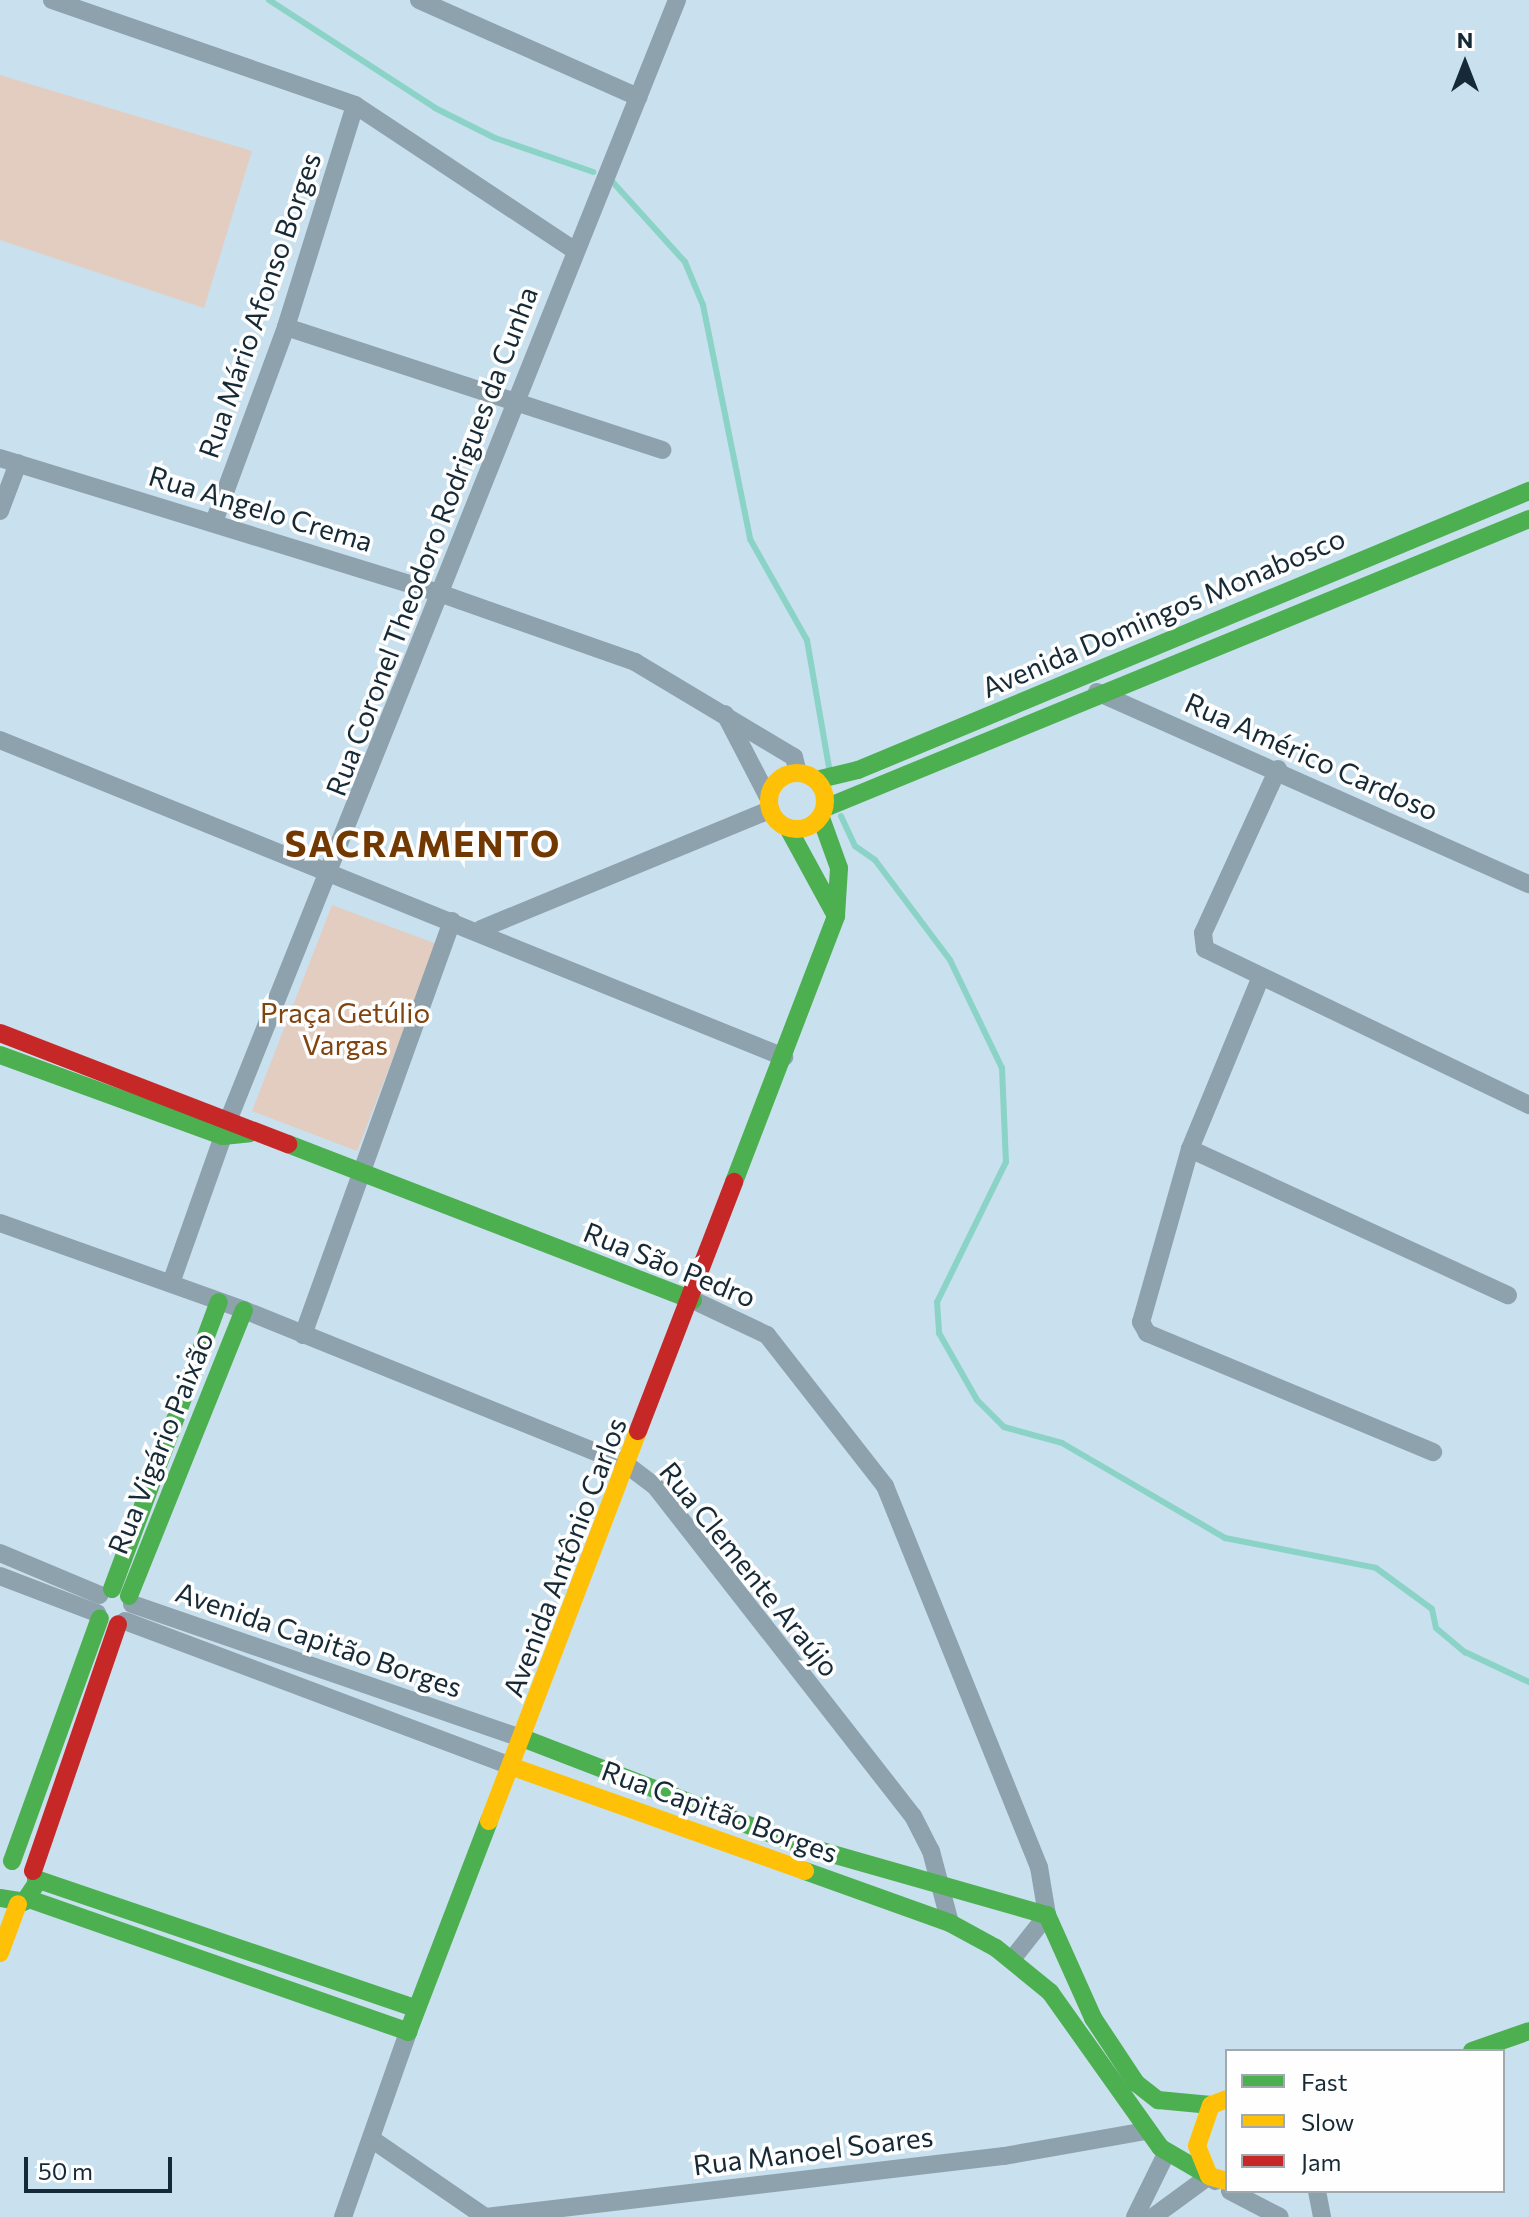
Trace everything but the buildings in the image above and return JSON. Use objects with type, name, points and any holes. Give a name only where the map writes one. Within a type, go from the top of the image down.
[{"type":"main road","name":"Avenida Domingos Monabosco","points":[[816,780],[1072,681],[1529,491]]},
{"type":"main road","points":[[788,828],[1102,694],[1529,519]]},
{"type":"main road","points":[[823,813],[816,780],[798,773],[776,782],[769,804],[788,828],[836,916]]},
{"type":"main road","name":"Avenida Antônio Carlos","points":[[408,2032],[525,1739],[836,916],[839,868],[823,813]]},
{"type":"main road","points":[[0,1033],[230,1116]]},
{"type":"main road","points":[[0,1055],[223,1136]]},
{"type":"main road","name":"Rua São Pedro","points":[[230,1116],[250,1133],[693,1300]]},
{"type":"main road","name":"Rua São Pedro","points":[[223,1136],[250,1133]]},
{"type":"main road","name":"Rua Vigário Paixão","points":[[0,1953],[16,1900],[34,1875],[114,1607],[219,1302]]},
{"type":"main road","name":"Rua Vigário Paixão","points":[[3,1865],[244,1310]]},
{"type":"main road","name":"Avenida Capitão Borges","points":[[525,1739],[797,1844],[1047,1915]]},
{"type":"main road","name":"Rua Capitão Borges","points":[[513,1767],[950,1923],[1013,1958],[1050,1992],[1146,2131],[1167,2152],[1218,2178]]},
{"type":"main road","points":[[3,1865],[415,2008]]},
{"type":"main road","points":[[16,1900],[243,1973],[408,2032]]},
{"type":"main road","points":[[1047,1915],[1093,2018],[1136,2083],[1158,2100],[1219,2102],[1197,2146],[1218,2178]]},
{"type":"main road","points":[[243,1973],[252,1952]]},
{"type":"main road","points":[[1478,2049],[1529,2031]]},
{"type":"main road","points":[[1505,2052],[1529,2044]]},
{"type":"street","points":[[52,0],[355,105],[574,250]]},
{"type":"street","points":[[419,0],[638,97]]},
{"type":"street","name":"Rua Coronel Theodoro Rodrigues da Cunha","points":[[171,1283],[230,1116],[332,872],[574,250],[677,0]]},
{"type":"street","name":"Rua Mário Afonso Borges","points":[[214,522],[286,327],[355,105]]},
{"type":"street","points":[[286,327],[516,398],[662,450]]},
{"type":"street","points":[[0,511],[9,461]]},
{"type":"street","name":"Rua Angelo Crema","points":[[9,461],[442,594],[635,662],[724,711],[794,757],[798,773]]},
{"type":"street","name":"Rua Américo Cardoso","points":[[1072,681],[1278,769],[1524,882]]},
{"type":"street","points":[[481,929],[769,804],[724,711]]},
{"type":"street","points":[[0,740],[452,921],[481,929],[784,1057]]},
{"type":"street","points":[[1278,769],[1203,933],[1212,956],[1529,1105]]},
{"type":"street","points":[[1524,882],[1529,863]]},
{"type":"street","points":[[303,1335],[452,921]]},
{"type":"street","points":[[1260,979],[1190,1149],[1141,1311],[1147,1333],[1433,1452]]},
{"type":"street","points":[[1190,1149],[1508,1295]]},
{"type":"street","name":"Rua Clemente Araújo","points":[[0,1223],[244,1310],[627,1465],[655,1486],[913,1816],[941,1886],[950,1923]]},
{"type":"street","name":"Rua São Pedro","points":[[693,1300],[767,1335],[885,1486],[1039,1867],[1047,1915]]},
{"type":"street","name":"Avenida Capitão Borges","points":[[0,1553],[114,1607]]},
{"type":"street","name":"Avenida Capitão Borges","points":[[0,1576],[114,1607],[525,1739]]},
{"type":"street","name":"Rua Capitão Borges","points":[[114,1607],[513,1767]]},
{"type":"street","points":[[1013,1958],[1047,1915]]},
{"type":"street","name":"Avenida Antônio Carlos","points":[[343,2217],[373,2140],[408,2032]]},
{"type":"street","name":"Rua Manoel Soares","points":[[486,2217],[1004,2156],[1146,2131]]},
{"type":"street","points":[[373,2140],[486,2217]]},
{"type":"street","points":[[1135,2217],[1167,2152]]},
{"type":"street","points":[[1153,2217],[1218,2178]]},
{"type":"street","points":[[1234,2193],[1280,2217]]},
{"type":"street","points":[[1317,2193],[1322,2217]]},
{"type":"green space","points":[[0,75],[252,151],[204,308],[0,240]]},
{"type":"green space","name":"Praça Getúlio Vargas","points":[[332,905],[437,944],[357,1151],[252,1111]]},
{"type":"waterway","points":[[269,0],[435,108],[495,138],[593,172]]},
{"type":"waterway","points":[[610,179],[685,262],[703,305],[750,539],[807,640],[829,767]]},
{"type":"waterway","points":[[841,816],[855,846],[875,860],[950,960],[1002,1068],[1006,1162],[937,1302],[939,1333],[977,1400],[1004,1427],[1062,1443],[1225,1538],[1376,1568],[1432,1609],[1436,1628],[1465,1652],[1529,1682]]},
{"type":"traffic: fast","points":[[816,780],[858,770],[1529,491]]},
{"type":"traffic: fast","points":[[825,808],[1529,519]]},
{"type":"traffic: fast","points":[[734,1182],[836,916],[839,868],[821,818]]},
{"type":"traffic: fast","points":[[788,828],[836,916]]},
{"type":"traffic: fast","points":[[0,1055],[223,1136],[250,1133]]},
{"type":"traffic: fast","points":[[288,1144],[693,1300]]},
{"type":"traffic: fast","points":[[112,1589],[219,1302]]},
{"type":"traffic: fast","points":[[129,1596],[244,1310]]},
{"type":"traffic: fast","points":[[12,1861],[100,1618]]},
{"type":"traffic: fast","points":[[525,1739],[797,1844],[1047,1915],[1093,2018],[1136,2083],[1158,2100],[1211,2105]]},
{"type":"traffic: fast","points":[[29,1899],[408,2032],[489,1821]]},
{"type":"traffic: fast","points":[[805,1871],[950,1923],[996,1948],[1050,1992],[1161,2148],[1209,2176]]},
{"type":"traffic: fast","points":[[36,1879],[415,2008]]},
{"type":"traffic: fast","points":[[0,1898],[24,1902],[36,1884]]},
{"type":"traffic: fast","points":[[1478,2049],[1529,2031]]},
{"type":"traffic: slow","points":[[797,773],[817,781],[825,801],[817,821],[797,829],[777,821],[769,801],[777,781],[797,773]]},
{"type":"traffic: slow","points":[[489,1821],[638,1431]]},
{"type":"traffic: slow","points":[[513,1767],[805,1871]]},
{"type":"traffic: slow","points":[[0,1953],[18,1904]]},
{"type":"traffic: slow","points":[[1225,2100],[1211,2105],[1197,2146],[1209,2176],[1225,2180]]},
{"type":"traffic: jam","points":[[0,1033],[288,1144]]},
{"type":"traffic: jam","points":[[638,1431],[734,1182]]},
{"type":"traffic: jam","points":[[33,1871],[118,1624]]},
{"type":"district","name":"SACRAMENTO","points":[[423,843]]}]
